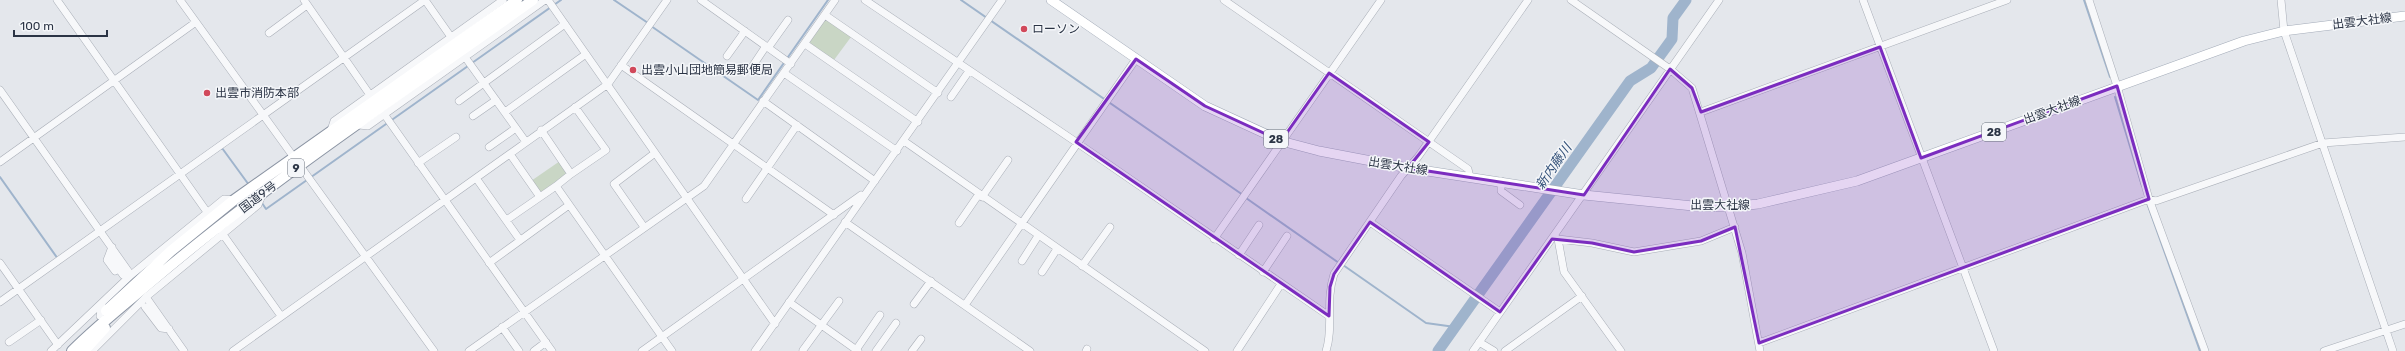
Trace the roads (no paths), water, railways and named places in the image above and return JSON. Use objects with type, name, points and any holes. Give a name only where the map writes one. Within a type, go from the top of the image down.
[{"type":"highway","name":"国道9号","points":[[61,348],[100,316],[171,252],[234,200],[517,0]]},
{"type":"highway","name":"国道9号","points":[[72,351],[191,248],[263,193],[299,166],[430,77],[533,0]]},
{"type":"highway","name":"9","points":[[84,351],[150,283]]},
{"type":"main road","name":"出雲大社線","points":[[1051,0],[1205,106],[1281,141],[1327,153],[1408,168],[1580,194],[1693,206],[1729,207],[1798,197],[1857,181],[2244,41],[2284,31],[2405,16]]},
{"type":"street","points":[[58,0],[207,212]]},
{"type":"street","points":[[180,0],[434,351]]},
{"type":"street","points":[[0,302],[100,229],[264,116],[425,0],[451,37]]},
{"type":"street","points":[[359,125],[368,126],[430,77],[464,57],[546,0],[608,84],[775,324]]},
{"type":"street","points":[[233,351],[510,154],[541,130],[608,84],[667,0]]},
{"type":"street","points":[[701,0],[791,64]]},
{"type":"street","points":[[469,351],[644,226],[704,186],[835,0]]},
{"type":"street","points":[[865,0],[1076,142],[1214,239],[1328,316]]},
{"type":"street","points":[[755,351],[845,222],[918,122],[1002,0]]},
{"type":"street","points":[[1224,0],[1468,169],[1470,177]]},
{"type":"street","points":[[1214,239],[1281,141],[1381,0]]},
{"type":"street","points":[[1326,351],[1330,332],[1328,316],[1330,287],[1341,263],[1408,168],[1429,142],[1528,0]]},
{"type":"street","points":[[1571,0],[1669,68],[1692,88],[1701,112],[1742,253],[1760,351]]},
{"type":"street","points":[[1473,351],[1500,312],[1556,238],[1580,194],[1719,0]]},
{"type":"street","points":[[1863,0],[1994,351]]},
{"type":"street","points":[[1701,112],[2007,0]]},
{"type":"street","points":[[2089,0],[2117,86],[2149,199],[2205,351]]},
{"type":"street","points":[[2281,0],[2284,31],[2393,351]]},
{"type":"street","points":[[331,130],[334,121],[502,1]]},
{"type":"street","points":[[496,15],[502,1]]},
{"type":"street","points":[[269,33],[305,3],[370,95]]},
{"type":"street","points":[[509,26],[512,15]]},
{"type":"street","points":[[824,15],[938,93]]},
{"type":"street","points":[[750,70],[788,20]]},
{"type":"street","points":[[0,162],[196,22]]},
{"type":"street","points":[[459,101],[565,24]]},
{"type":"street","points":[[727,56],[745,31]]},
{"type":"street","points":[[805,44],[918,122]]},
{"type":"street","points":[[505,112],[586,54]]},
{"type":"street","points":[[464,57],[526,142]]},
{"type":"street","points":[[965,305],[1076,142],[1136,59]]},
{"type":"street","points":[[415,72],[418,60]]},
{"type":"street","points":[[621,65],[734,143],[834,215]]},
{"type":"street","points":[[952,97],[969,71]]},
{"type":"street","points":[[784,73],[897,151]]},
{"type":"street","points":[[0,90],[100,229],[131,275]]},
{"type":"street","points":[[473,116],[496,100]]},
{"type":"street","points":[[763,102],[875,181]]},
{"type":"street","points":[[508,219],[606,150],[575,107]]},
{"type":"street","points":[[384,114],[444,201],[525,311],[552,351]]},
{"type":"street","points":[[746,199],[797,125]]},
{"type":"street","points":[[489,148],[516,128]]},
{"type":"street","points":[[541,130],[571,174]]},
{"type":"street","points":[[418,163],[456,137]]},
{"type":"street","points":[[1759,343],[2149,199],[2156,201],[2323,143],[2405,137]]},
{"type":"street","points":[[904,141],[980,196],[1205,351]]},
{"type":"street","points":[[644,226],[614,184],[655,153]]},
{"type":"street","points":[[510,154],[540,197]]},
{"type":"street","points":[[958,223],[1008,160]]},
{"type":"street","points":[[476,178],[508,219],[520,240]]},
{"type":"street","points":[[1501,181],[1501,191],[1520,205]]},
{"type":"street","points":[[556,186],[672,351]]},
{"type":"street","points":[[642,351],[868,190]]},
{"type":"street","points":[[92,351],[146,297],[188,260],[258,205],[263,193]]},
{"type":"street","points":[[51,351],[61,348],[131,275],[174,238],[224,199],[234,200]]},
{"type":"street","points":[[490,264],[520,240],[569,205]]},
{"type":"street","points":[[845,222],[1030,351]]},
{"type":"street","points":[[1370,222],[1500,312]]},
{"type":"street","points":[[1239,256],[1259,225]]},
{"type":"street","points":[[1082,266],[1110,227]]},
{"type":"street","points":[[1556,238],[1592,243],[1634,252],[1701,241],[1735,227]]},
{"type":"street","points":[[222,233],[281,316]]},
{"type":"street","points":[[1022,261],[1038,236]]},
{"type":"street","points":[[1263,272],[1287,236]]},
{"type":"street","points":[[171,252],[174,238]]},
{"type":"street","points":[[1556,238],[1564,272],[1621,351]]},
{"type":"street","points":[[112,247],[107,260],[115,272]]},
{"type":"street","points":[[188,260],[191,248]]},
{"type":"street","points":[[1042,272],[1057,249]]},
{"type":"street","points":[[109,255],[123,275]]},
{"type":"street","points":[[0,263],[61,348]]},
{"type":"street","points":[[914,304],[931,281]]},
{"type":"street","points":[[1237,351],[1281,284]]},
{"type":"street","points":[[1506,351],[1582,296]]},
{"type":"street","points":[[146,297],[165,328],[184,351]]},
{"type":"street","points":[[803,350],[839,301]]},
{"type":"street","points":[[789,302],[822,325],[847,348],[857,350],[880,315]]},
{"type":"street","points":[[100,316],[102,304]]},
{"type":"street","points":[[145,310],[165,328]]},
{"type":"street","points":[[9,342],[41,320]]},
{"type":"street","points":[[876,351],[896,323]]},
{"type":"street","points":[[2324,351],[2405,324]]},
{"type":"street","points":[[502,327],[519,351]]},
{"type":"street","points":[[912,351],[921,339]]},
{"type":"street","points":[[534,351],[546,342]]},
{"type":"street","points":[[1479,342],[1494,351]]},
{"type":"waterway","points":[[472,63],[561,0]]},
{"type":"waterway","points":[[614,0],[648,23]]},
{"type":"waterway","points":[[651,26],[758,100],[828,0]]},
{"type":"waterway","points":[[961,0],[1243,195]]},
{"type":"waterway","name":"新内藤川","points":[[1438,351],[1630,81],[1651,68],[1672,39],[1673,18],[1686,0]]},
{"type":"waterway","points":[[2084,0],[2110,77]]},
{"type":"waterway","points":[[262,203],[266,209],[468,66]]},
{"type":"waterway","points":[[2115,97],[2142,186]]},
{"type":"waterway","points":[[221,149],[222,148],[249,185]]},
{"type":"waterway","points":[[0,177],[58,259]]},
{"type":"waterway","points":[[1246,198],[1339,263]]},
{"type":"waterway","points":[[2147,203],[2200,351]]},
{"type":"waterway","points":[[1343,265],[1426,323],[1455,327]]},
{"type":"place","name":"ローソン","points":[[1024,29]]},
{"type":"place","name":"出雲小山団地簡易郵便局","points":[[633,70]]},
{"type":"place","name":"出雲市消防本部","points":[[207,93]]}]
